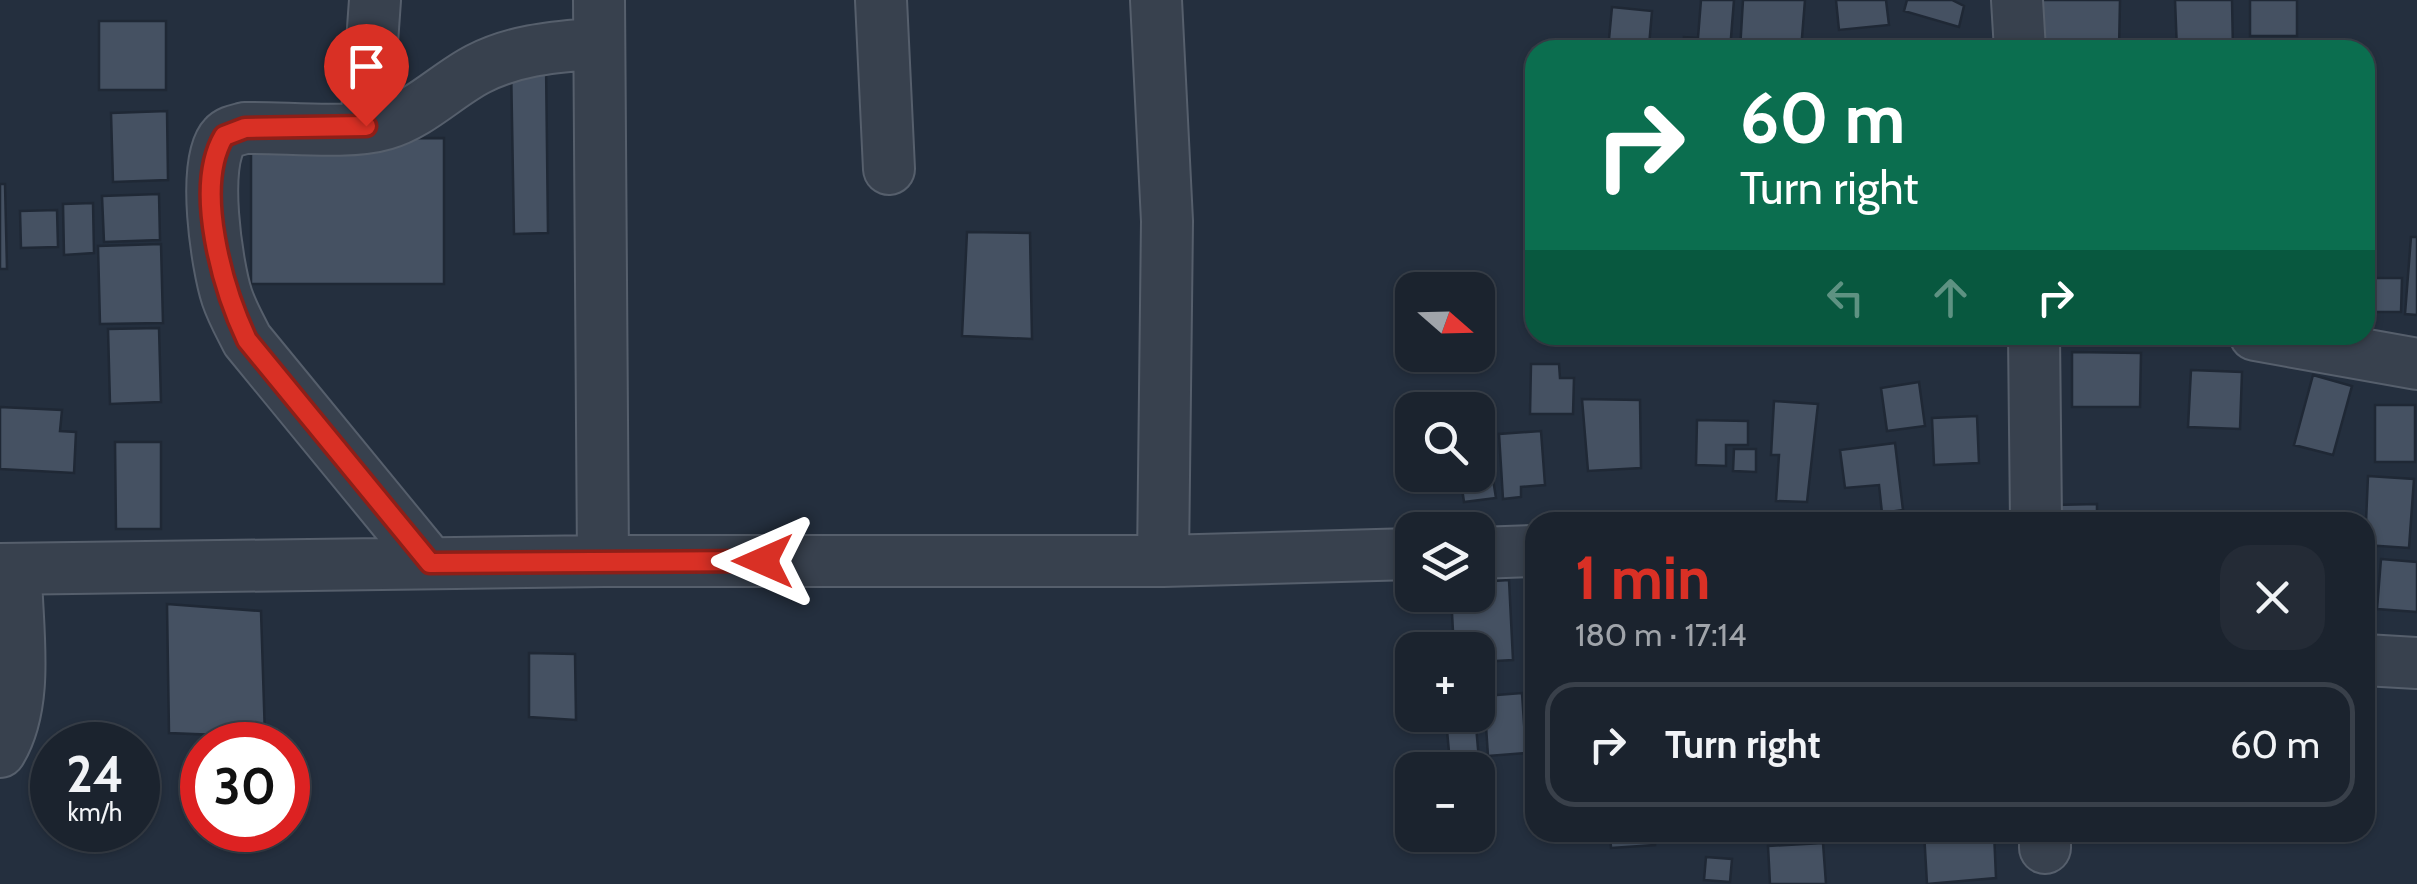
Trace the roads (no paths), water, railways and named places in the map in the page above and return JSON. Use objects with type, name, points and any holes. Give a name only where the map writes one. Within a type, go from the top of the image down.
[{"type":"street","points":[[366,126],[375,0]]},
{"type":"street","points":[[881,0],[889,169]]},
{"type":"street","points":[[1156,0],[1167,221],[1163,562]]},
{"type":"street","points":[[2016,0],[2019,40]]},
{"type":"street","points":[[430,563],[247,340],[228,300],[217,257],[215,158],[224,136],[245,128],[366,126],[412,113],[478,69],[599,22],[603,561]]},
{"type":"street","points":[[2034,345],[2036,512]]},
{"type":"street","points":[[2311,345],[2417,364]]},
{"type":"street","points":[[1495,552],[1525,551]]},
{"type":"street","points":[[0,752],[10,736],[16,704],[8,569],[603,561],[1163,562],[1395,555]]},
{"type":"street","points":[[2375,661],[2417,663]]}]
